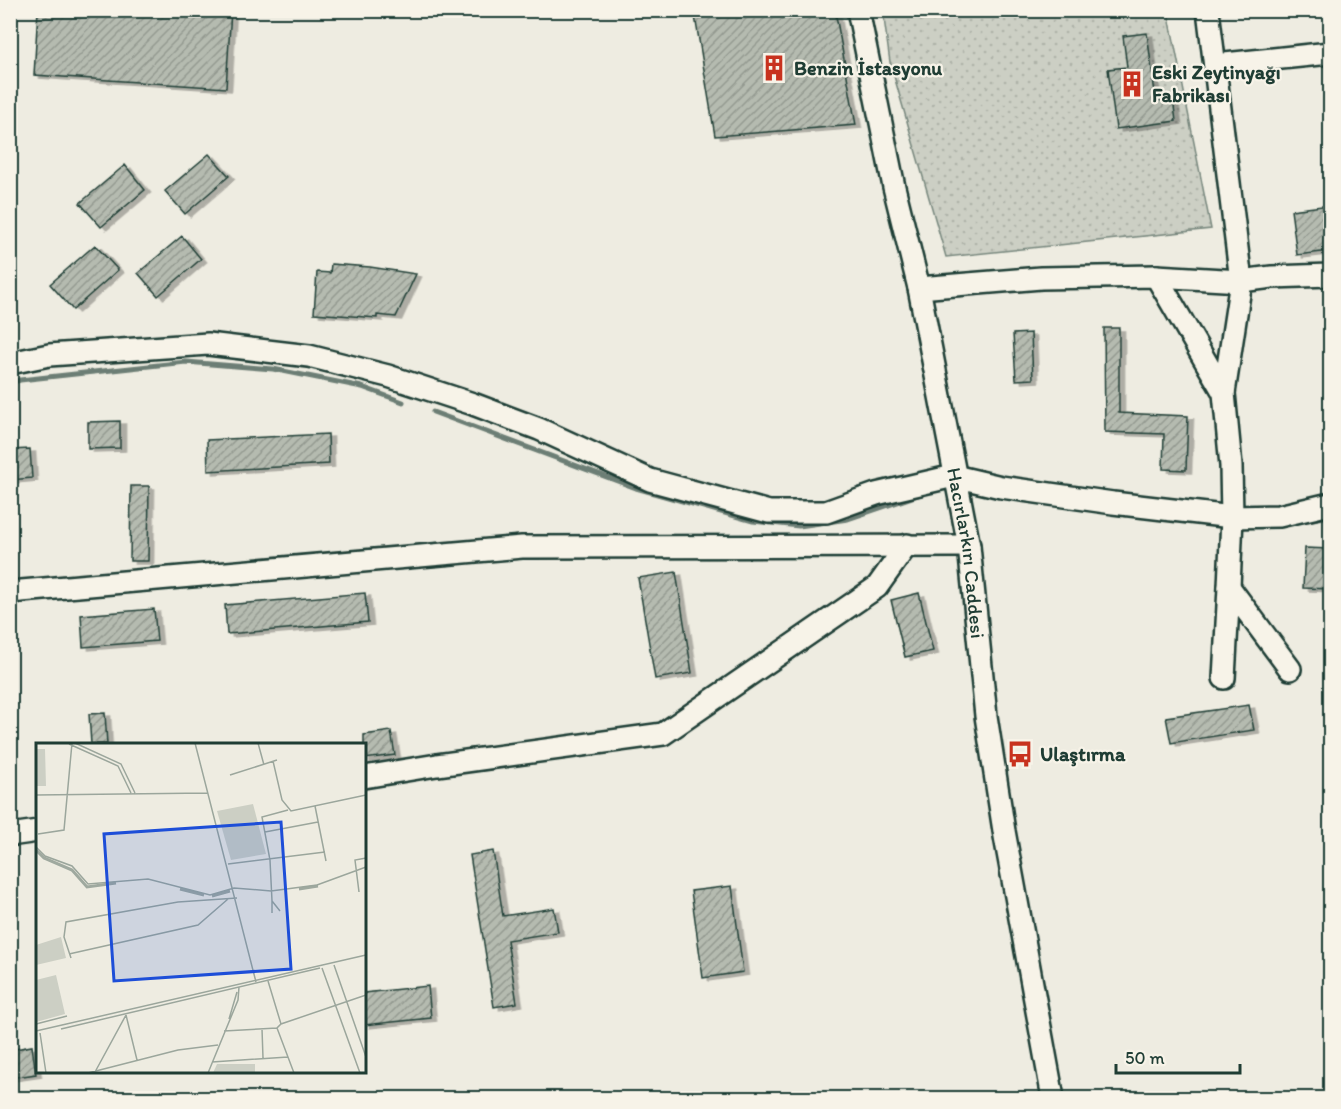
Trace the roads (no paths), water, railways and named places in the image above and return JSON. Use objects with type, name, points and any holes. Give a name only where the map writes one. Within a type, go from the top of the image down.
[{"type":"street","name":"Hacırlarkırı Caddesi","points":[[858,10],[894,187],[920,288],[969,546],[986,716],[1004,831],[1053,1098]]},
{"type":"street","points":[[1208,10],[1241,281],[1224,393],[1231,466],[1232,517],[1224,678]]},
{"type":"street","points":[[1215,64],[1330,53]]},
{"type":"street","points":[[920,288],[1041,278],[1156,276],[1241,281],[1272,277],[1330,275]]},
{"type":"street","points":[[1156,276],[1224,393]]},
{"type":"street","points":[[10,363],[49,355],[208,344],[309,356],[388,376],[473,404],[539,429],[650,480],[770,512],[826,512],[876,494],[954,476],[1001,487],[1232,517],[1279,516],[1330,504]]},
{"type":"street","points":[[366,777],[663,734],[877,587],[907,545]]},
{"type":"street","points":[[10,592],[522,547],[969,546]]},
{"type":"street","points":[[1229,587],[1290,669]]},
{"type":"street","points":[[10,835],[36,831]]},
{"type":"waterway","points":[[10,383],[186,362],[273,369],[362,387],[403,402]]},
{"type":"waterway","points":[[433,412],[636,488],[753,521],[799,526],[848,519],[924,493]]},
{"type":"waterway","points":[[1302,521],[1330,516]]},
{"type":"place","name":"Benzin İstasyonu","points":[[774,68]]},
{"type":"place","name":"Eski Zeytinyağı Fabrikası","points":[[1132,84]]},
{"type":"place","name":"Ulaştırma","points":[[1020,754]]}]
